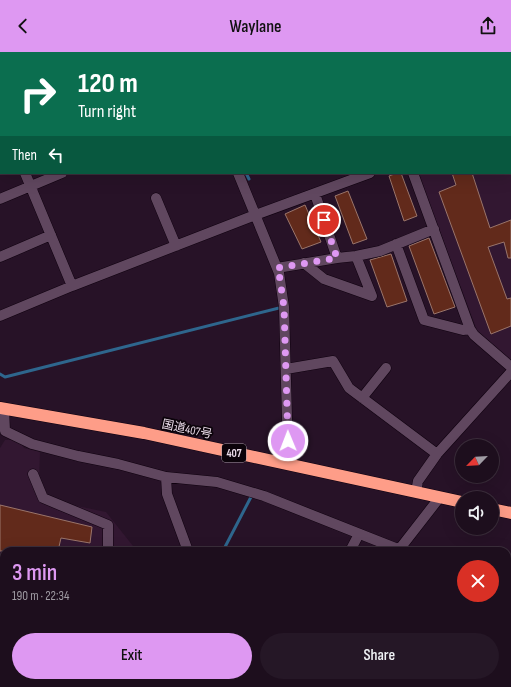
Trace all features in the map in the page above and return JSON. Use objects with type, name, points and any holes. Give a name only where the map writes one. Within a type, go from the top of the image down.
[{"type":"highway","name":"国道407号","points":[[2,408],[144,433],[455,500]]},
{"type":"highway","points":[[499,510],[511,513]]},
{"type":"street","points":[[25,174],[72,286]]},
{"type":"street","points":[[0,199],[60,174]]},
{"type":"street","points":[[238,174],[279,273],[284,307],[287,464]]},
{"type":"street","points":[[0,316],[72,286],[255,215],[367,174]]},
{"type":"street","points":[[413,174],[470,328],[474,335],[510,373],[437,454],[418,481],[416,492]]},
{"type":"street","points":[[315,194],[337,258]]},
{"type":"street","points":[[156,198],[176,246]]},
{"type":"street","points":[[277,268],[380,251],[434,229]]},
{"type":"street","points":[[0,257],[51,235]]},
{"type":"street","points":[[396,244],[424,320],[463,330],[470,328]]},
{"type":"street","points":[[304,263],[324,279],[372,296],[356,256]]},
{"type":"street","points":[[286,369],[333,361],[349,388],[437,454]]},
{"type":"street","points":[[362,398],[386,368]]},
{"type":"street","points":[[2,408],[3,434],[32,444],[166,477],[217,482],[264,496],[392,547]]},
{"type":"street","points":[[33,474],[43,498],[108,525],[108,547]]},
{"type":"street","points":[[166,477],[167,494],[187,547]]},
{"type":"street","points":[[402,547],[440,497]]},
{"type":"street","points":[[352,547],[359,534]]},
{"type":"shaded area","points":[[418,174],[511,174],[511,360],[478,333]]},
{"type":"shaded area","points":[[5,440],[13,440],[21,443],[24,448],[40,452],[39,481],[49,496],[58,502],[106,512],[134,547],[0,547],[0,448]]},
{"type":"building","points":[[401,174],[417,216],[404,221],[389,176]]},
{"type":"building","points":[[452,174],[472,174],[490,228],[511,220],[511,258],[508,258],[504,242],[488,247],[507,299],[511,298],[511,326],[491,334],[439,192],[456,185]]},
{"type":"building","points":[[348,191],[367,239],[353,244],[335,196]]},
{"type":"building","points":[[305,205],[321,242],[302,249],[285,214]]},
{"type":"building","points":[[429,238],[455,307],[434,314],[409,246]]},
{"type":"building","points":[[391,254],[407,301],[387,307],[370,260]]},
{"type":"building","points":[[0,505],[92,527],[90,543],[61,538],[59,547],[0,547]]},
{"type":"waterway","points":[[246,174],[249,179]]},
{"type":"waterway","points":[[0,374],[5,377],[283,307]]},
{"type":"waterway","points":[[225,547],[252,495]]},
{"type":"route","points":[[288,441],[284,307],[277,268],[337,258],[324,220]]}]
